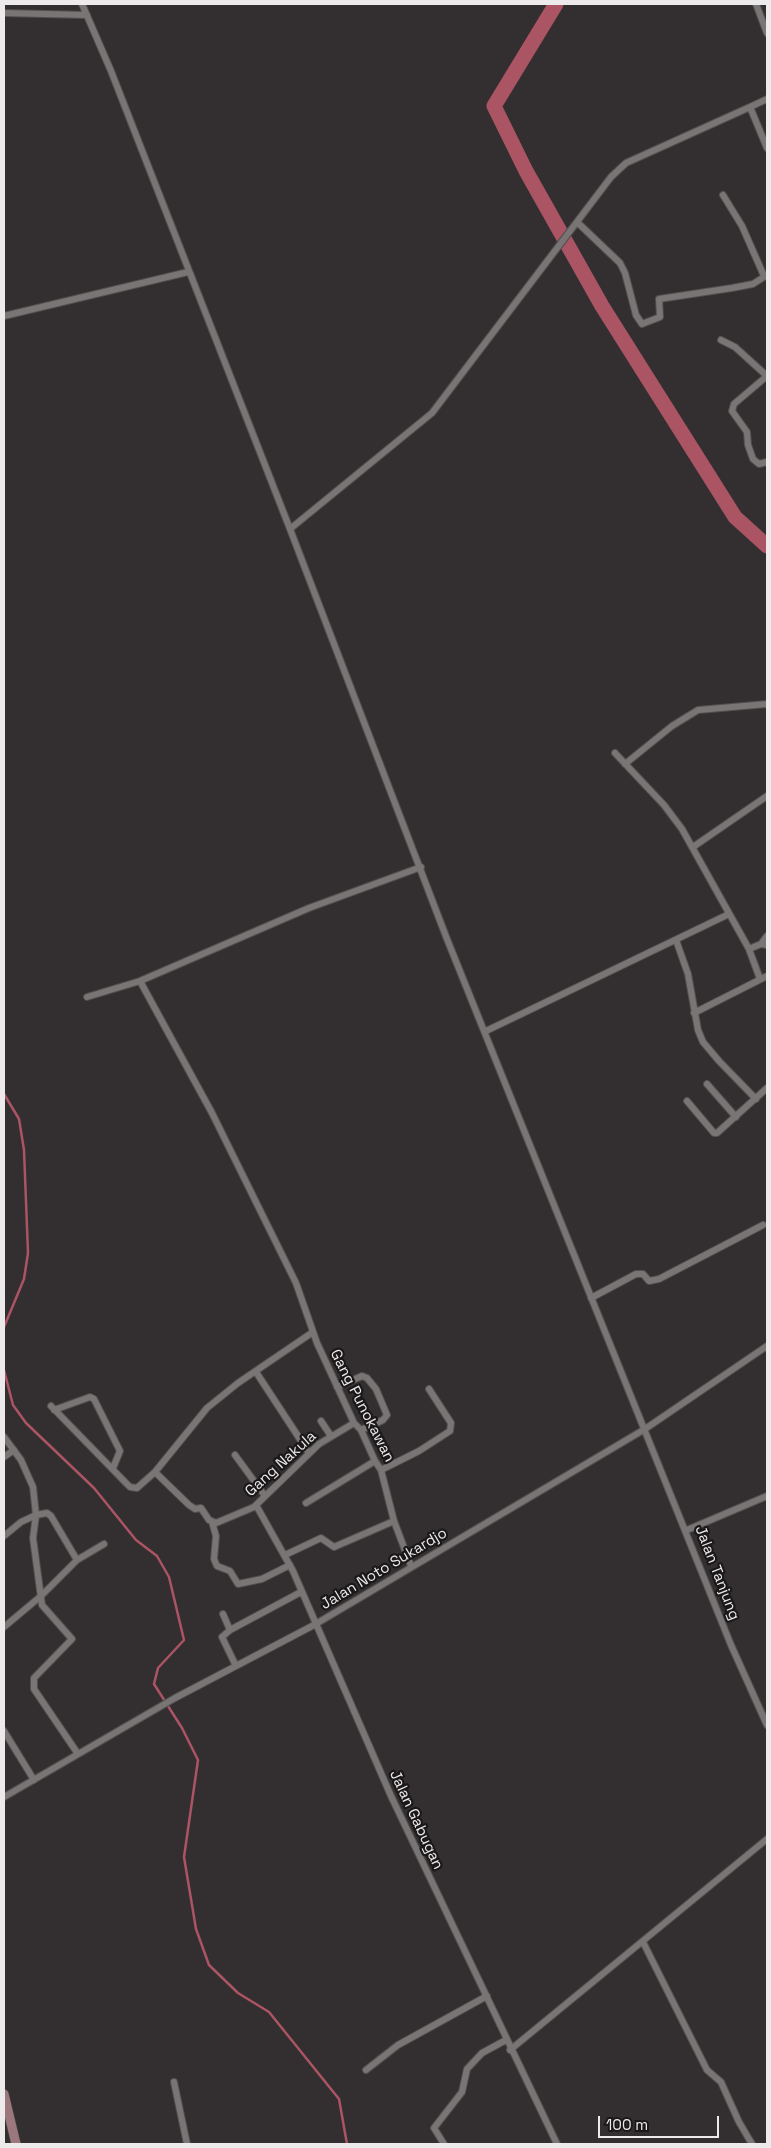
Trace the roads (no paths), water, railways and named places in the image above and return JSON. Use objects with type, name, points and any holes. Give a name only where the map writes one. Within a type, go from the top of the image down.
[{"type":"main road","points":[[4,2094],[16,2144]]},
{"type":"street","name":"Jalan Tanjung","points":[[82,4],[111,71],[421,868],[591,1298],[687,1530],[731,1645],[767,1725]]},
{"type":"street","points":[[756,4],[767,33]]},
{"type":"street","points":[[4,13],[86,15]]},
{"type":"street","points":[[290,529],[340,485],[432,413],[611,177],[626,163],[767,99]]},
{"type":"street","points":[[750,107],[767,148]]},
{"type":"street","points":[[577,222],[620,263],[625,273],[636,315],[642,324],[660,317],[659,299],[753,284],[765,275],[723,195]]},
{"type":"street","points":[[4,316],[188,272]]},
{"type":"street","points":[[720,340],[735,346],[767,376],[734,404],[732,411],[747,432],[748,445],[755,462],[759,464],[767,462]]},
{"type":"street","points":[[625,764],[672,726],[698,710],[767,704]]},
{"type":"street","points":[[615,753],[664,805],[693,847],[764,977],[694,1013]]},
{"type":"street","points":[[693,847],[767,796]]},
{"type":"street","points":[[87,997],[140,981],[309,908],[421,868]]},
{"type":"street","points":[[486,1031],[729,914]]},
{"type":"street","points":[[749,949],[764,944],[767,936]]},
{"type":"street","points":[[676,940],[688,974],[698,1030],[709,1051],[756,1099]]},
{"type":"street","name":"Gang Punokawan","points":[[140,981],[212,1113],[296,1283],[312,1332],[337,1387],[354,1423],[361,1430],[375,1461],[382,1470],[394,1521],[411,1566]]},
{"type":"street","points":[[707,1084],[736,1117]]},
{"type":"street","points":[[687,1101],[715,1134],[767,1088]]},
{"type":"street","points":[[591,1298],[636,1274],[643,1274],[649,1281],[659,1278],[763,1225]]},
{"type":"street","points":[[113,1468],[120,1451],[112,1431],[94,1399],[90,1398],[52,1408],[132,1488],[143,1485],[207,1408],[312,1332]]},
{"type":"street","name":"Jalan Noto Sukardjo","points":[[4,1797],[175,1698],[314,1625],[645,1429],[767,1346]]},
{"type":"street","points":[[256,1372],[309,1453]]},
{"type":"street","points":[[337,1387],[362,1376],[367,1378],[376,1389],[387,1415],[383,1420],[361,1430]]},
{"type":"street","points":[[382,1470],[419,1451],[450,1430],[452,1423],[429,1389]]},
{"type":"street","points":[[320,1421],[331,1436]]},
{"type":"street","name":"Gang Nakula","points":[[212,1522],[231,1517],[256,1505],[309,1453],[331,1436],[354,1423]]},
{"type":"street","points":[[4,1437],[28,1472],[33,1487],[36,1515],[33,1538],[44,1608],[72,1639],[34,1678],[34,1689],[78,1754]]},
{"type":"street","points":[[4,1457],[14,1450]]},
{"type":"street","points":[[235,1455],[265,1496]]},
{"type":"street","points":[[306,1503],[375,1461]]},
{"type":"street","points":[[155,1472],[194,1509],[203,1510],[212,1522],[216,1536],[214,1559],[217,1566],[230,1571],[238,1584],[262,1579],[290,1565]]},
{"type":"street","points":[[687,1530],[767,1496]]},
{"type":"street","name":"Jalan Gabugan","points":[[256,1505],[286,1555],[314,1625],[391,1796],[487,1996],[510,2050],[557,2144]]},
{"type":"street","points":[[4,1536],[21,1522],[36,1515],[47,1513],[51,1516],[77,1560]]},
{"type":"street","points":[[286,1555],[322,1538],[334,1547],[394,1521]]},
{"type":"street","points":[[4,1627],[41,1596],[77,1560],[104,1544]]},
{"type":"street","points":[[236,1666],[222,1637],[230,1630],[301,1592]]},
{"type":"street","points":[[223,1614],[230,1630]]},
{"type":"street","points":[[4,1731],[34,1780]]},
{"type":"street","points":[[510,2050],[767,1839]]},
{"type":"street","points":[[643,1942],[707,2070],[721,2082],[739,2122],[752,2144]]},
{"type":"street","points":[[366,2070],[398,2045],[487,1996]]},
{"type":"street","points":[[444,2144],[434,2128],[462,2092],[468,2067],[482,2053],[506,2040]]},
{"type":"street","points":[[174,2082],[187,2144]]},
{"type":"waterway","points":[[556,4],[494,106],[526,171],[602,306],[735,517],[767,546]]},
{"type":"waterway","points":[[4,1094],[19,1119],[24,1150],[28,1253],[24,1279],[4,1327]]},
{"type":"waterway","points":[[4,1370],[13,1405],[26,1423],[94,1488],[136,1540],[157,1556],[169,1577],[184,1640],[158,1668],[154,1684],[182,1728],[198,1760],[184,1857],[196,1929],[209,1965],[238,1993],[269,2012],[339,2099],[347,2144]]}]
